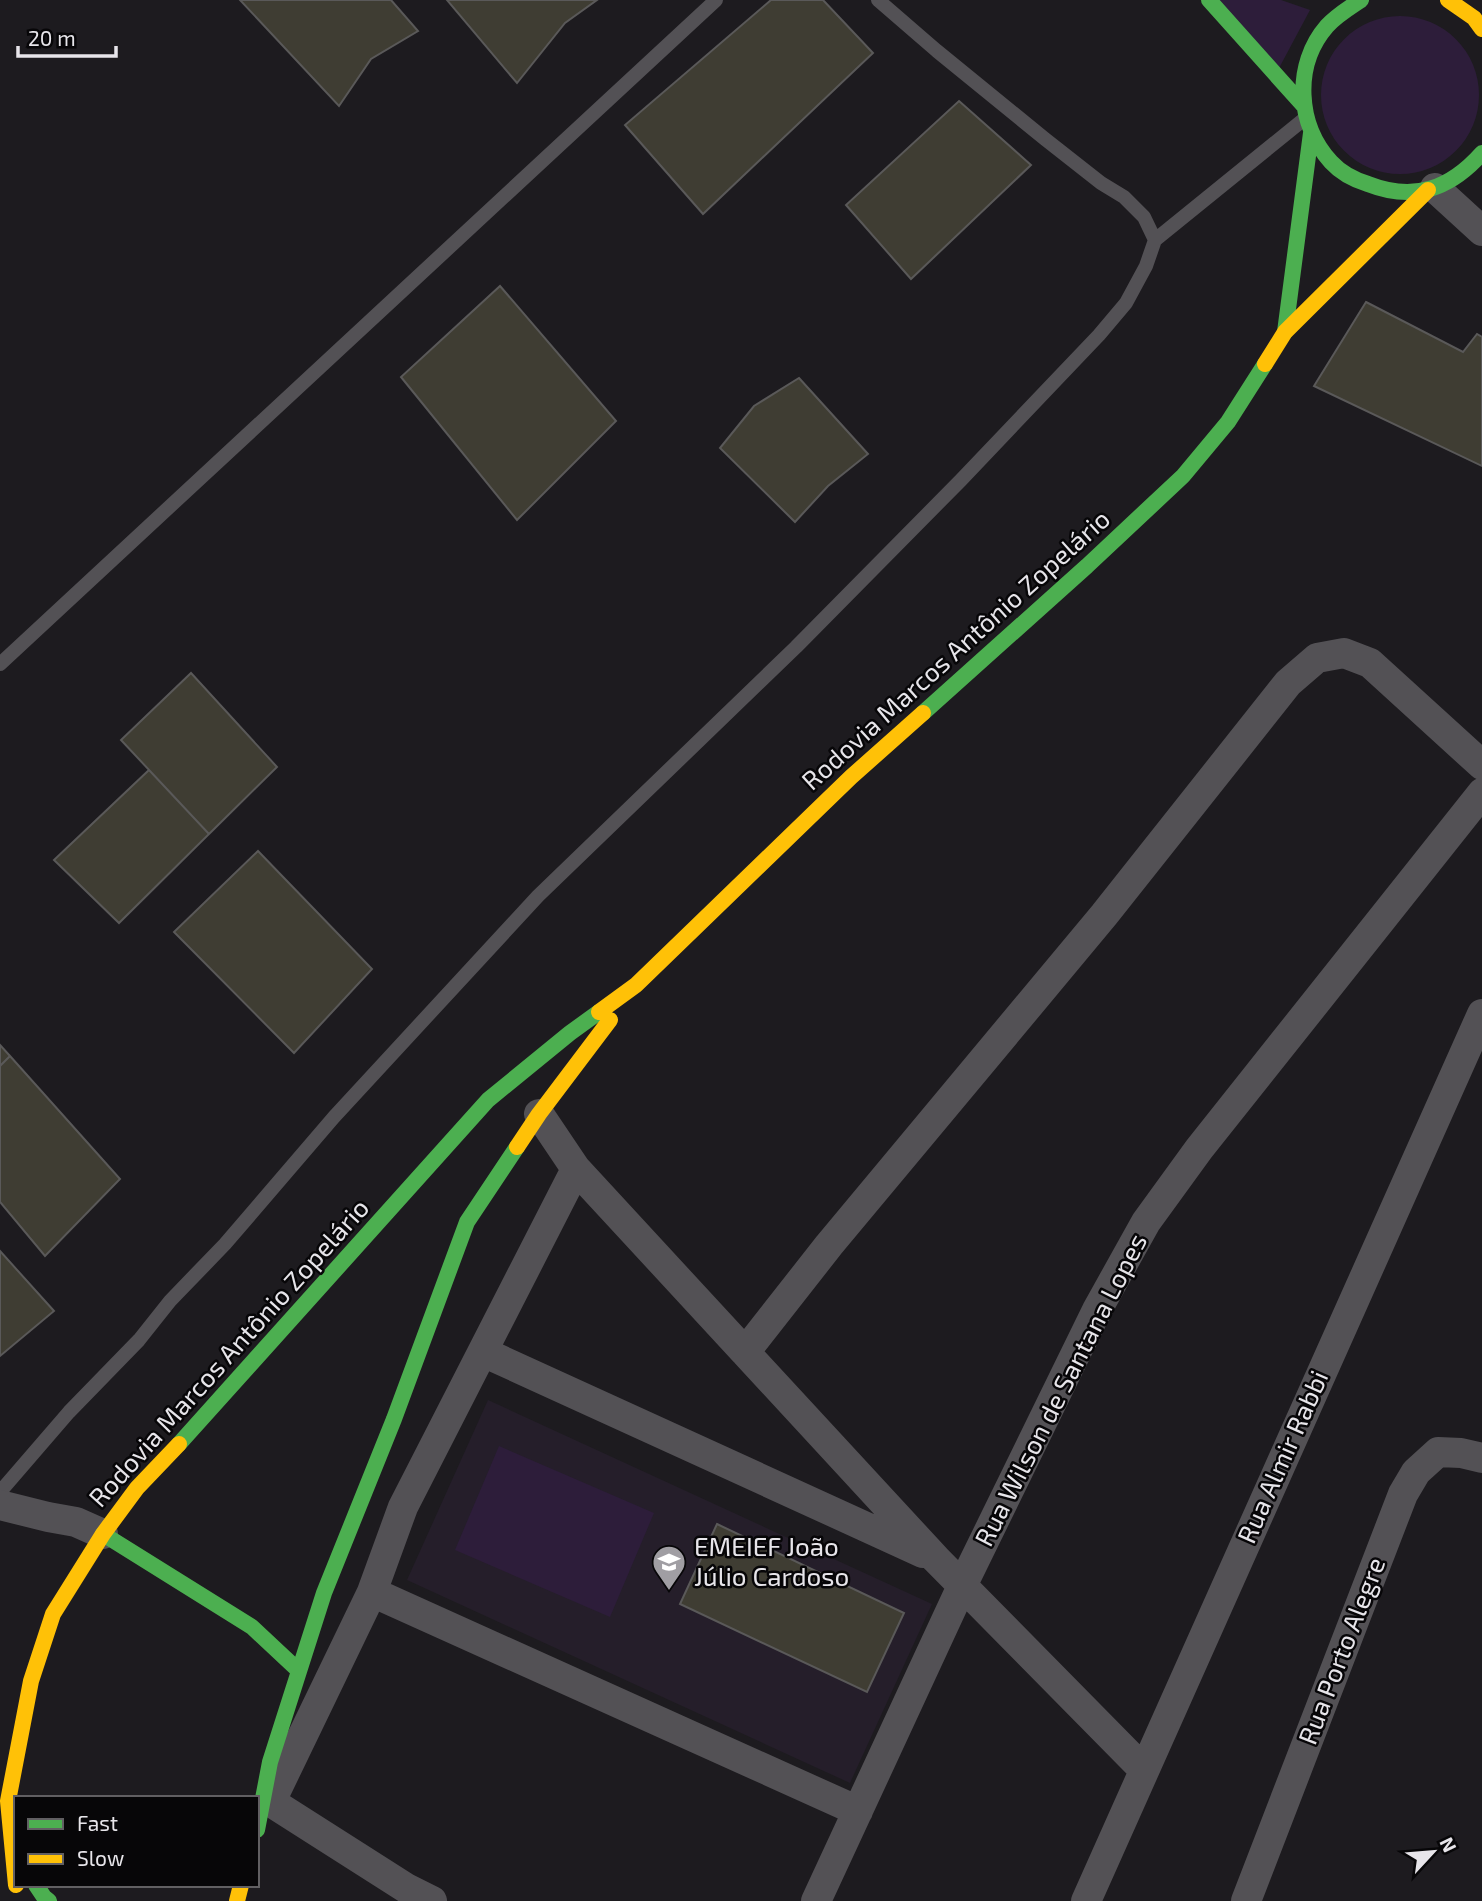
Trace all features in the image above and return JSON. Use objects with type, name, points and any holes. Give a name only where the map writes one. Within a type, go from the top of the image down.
[{"type":"main road","points":[[1209,0],[1305,111]]},
{"type":"main road","points":[[1361,0],[1348,6],[1326,25],[1311,49],[1303,76],[1305,111],[1311,133],[1331,162],[1359,183],[1393,192],[1410,193],[1436,188],[1469,190]]},
{"type":"main road","points":[[1448,0],[1474,18],[1482,30]]},
{"type":"main road","name":"Rodovia Marcos Antônio Zopelário","points":[[1285,332],[1311,133]]},
{"type":"main road","name":"Rodovia Marcos Antônio Zopelário","points":[[14,1873],[8,1801],[31,1681],[53,1614],[103,1534],[136,1488],[204,1417],[488,1100],[570,1033],[636,985],[851,777],[1077,575],[1183,476],[1228,422],[1285,332],[1436,188],[1470,168],[1482,153]]},
{"type":"main road","name":"Rodovia Marcos Antônio Zopelário","points":[[263,1817],[270,1762],[324,1592],[394,1419],[467,1222],[539,1114],[636,985]]},
{"type":"main road","points":[[103,1534],[252,1627],[299,1671]]},
{"type":"main road","points":[[37,1887],[49,1901]]},
{"type":"street","points":[[1436,188],[1482,231]]},
{"type":"street","points":[[745,1352],[829,1245],[1104,915],[1288,683],[1317,658],[1344,653],[1370,663],[1482,765]]},
{"type":"street","name":"Rua Wilson de Santana Lopes","points":[[816,1901],[962,1586],[1097,1310],[1146,1222],[1199,1149],[1482,793]]},
{"type":"street","name":"Rua Almir Rabbi","points":[[1086,1901],[1482,1014]]},
{"type":"street","points":[[539,1114],[576,1169],[936,1559],[1144,1770]]},
{"type":"street","points":[[418,1897],[263,1817],[372,1592],[403,1507],[576,1169]]},
{"type":"street","points":[[483,1352],[936,1559]]},
{"type":"street","name":"Rua Porto Alegre","points":[[1246,1901],[1403,1494],[1416,1472],[1438,1452],[1461,1452],[1482,1458]]},
{"type":"street","points":[[0,1505],[76,1522],[103,1534]]},
{"type":"street","points":[[372,1592],[858,1811]]},
{"type":"lane","points":[[0,664],[716,0]]},
{"type":"lane","points":[[878,0],[1045,139],[1101,183],[1124,197],[1144,217],[1155,240]]},
{"type":"lane","points":[[0,1492],[69,1412],[139,1340],[170,1301],[225,1244],[334,1117],[538,896],[796,647],[1099,335],[1126,303],[1146,267],[1155,240],[1305,111]]},
{"type":"shaded area","points":[[1211,0],[1281,0],[1310,10],[1278,70]]},
{"type":"shaded area","points":[[1400,16],[1430,22],[1456,39],[1473,65],[1479,95],[1473,125],[1456,151],[1430,168],[1400,174],[1370,168],[1344,151],[1327,125],[1321,95],[1327,65],[1344,39],[1370,22]]},
{"type":"shaded area","name":"EMEIEF João Júlio Cardoso","points":[[488,1400],[932,1604],[850,1783],[407,1580]]},
{"type":"shaded area","points":[[499,1446],[654,1513],[610,1617],[455,1550]]},
{"type":"building","points":[[240,0],[391,0],[418,31],[371,59],[339,106]]},
{"type":"building","points":[[447,0],[597,0],[565,23],[517,83]]},
{"type":"building","points":[[771,0],[823,0],[873,53],[703,214],[625,125]]},
{"type":"building","points":[[959,101],[1031,165],[911,279],[846,205]]},
{"type":"building","points":[[500,286],[616,421],[517,520],[401,377]]},
{"type":"building","points":[[1366,302],[1463,352],[1477,334],[1482,337],[1482,466],[1314,386]]},
{"type":"building","points":[[799,378],[868,454],[828,486],[795,522],[720,448],[754,406]]},
{"type":"building","points":[[191,673],[277,767],[209,834],[121,740]]},
{"type":"building","points":[[149,770],[209,834],[119,923],[54,860]]},
{"type":"building","points":[[258,851],[372,969],[294,1053],[174,932]]},
{"type":"building","points":[[0,1045],[10,1056],[0,1066]]},
{"type":"building","points":[[10,1056],[120,1179],[45,1256],[0,1202],[0,1066]]},
{"type":"building","points":[[0,1251],[54,1311],[0,1356]]},
{"type":"building","points":[[717,1524],[904,1613],[867,1692],[680,1604]]},
{"type":"traffic: fast","points":[[1209,0],[1303,105]]},
{"type":"traffic: fast","points":[[1361,0],[1327,26],[1308,58],[1304,76],[1303,95],[1311,131],[1331,162],[1344,173],[1363,182],[1385,189],[1416,192],[1430,189],[1457,176],[1482,153]]},
{"type":"traffic: fast","points":[[1285,332],[1311,133]]},
{"type":"traffic: fast","points":[[923,713],[1183,476],[1228,422],[1265,364]]},
{"type":"traffic: fast","points":[[179,1444],[488,1100],[599,1012]]},
{"type":"traffic: fast","points":[[259,1820],[270,1762],[324,1593],[394,1419],[467,1222],[517,1147]]},
{"type":"traffic: fast","points":[[103,1534],[252,1627],[299,1671]]},
{"type":"traffic: fast","points":[[37,1887],[49,1901]]},
{"type":"traffic: slow","points":[[1448,0],[1474,18],[1482,29]]},
{"type":"traffic: slow","points":[[1265,364],[1285,332],[1428,190]]},
{"type":"traffic: slow","points":[[599,1012],[636,985],[851,777],[923,713]]},
{"type":"traffic: slow","points":[[517,1147],[610,1020]]},
{"type":"traffic: slow","points":[[14,1864],[8,1801],[31,1681],[53,1614],[103,1534],[137,1488],[179,1444]]},
{"type":"traffic: slow","points":[[237,1901],[240,1887]]},
{"type":"place","name":"EMEIEF João Júlio Cardoso","points":[[669,1592]]}]
